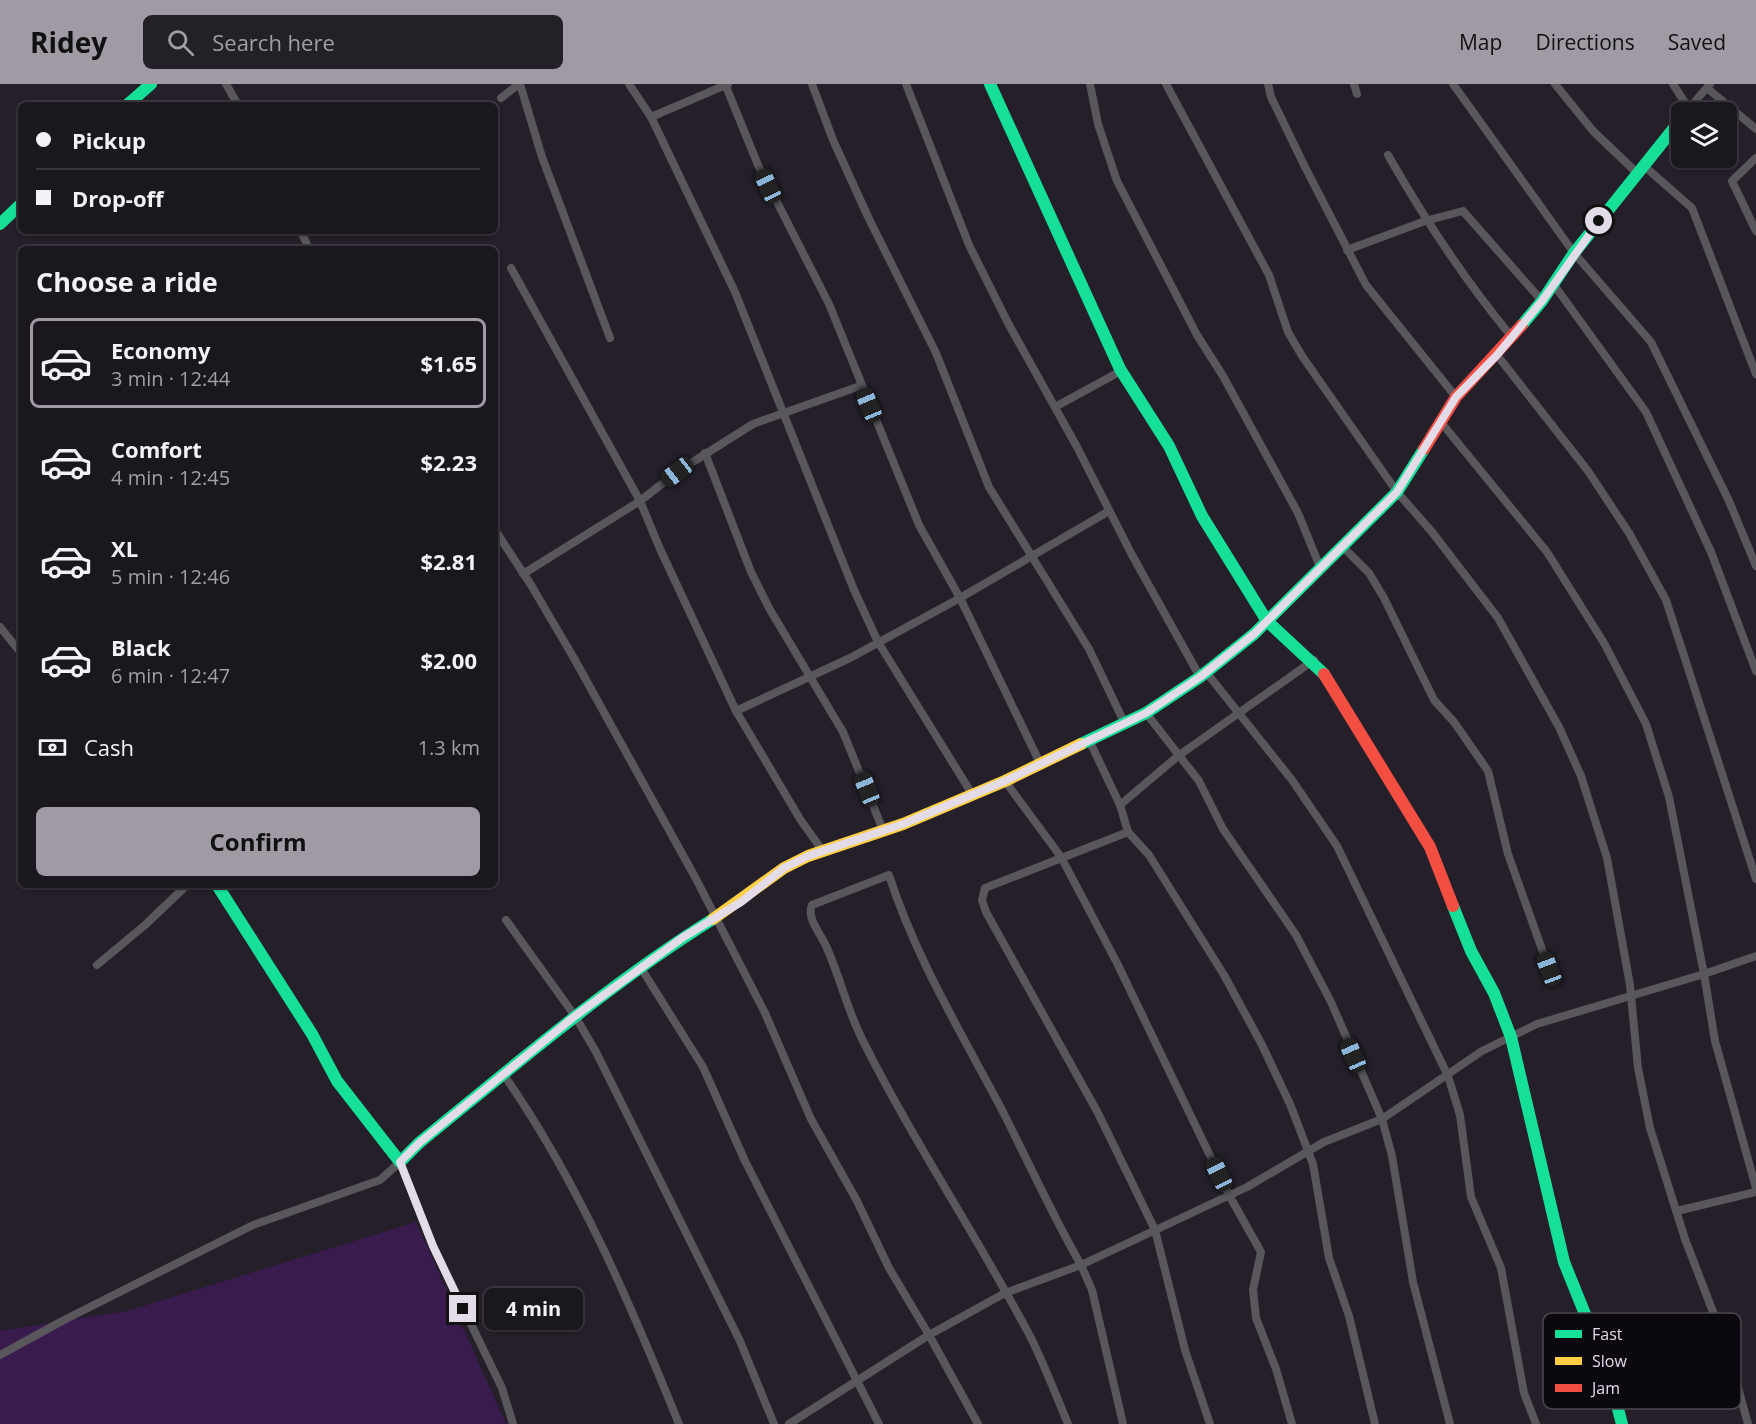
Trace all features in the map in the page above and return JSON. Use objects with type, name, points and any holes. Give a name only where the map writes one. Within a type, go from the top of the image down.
[{"type":"street","points":[[130,102],[151,84]]},
{"type":"street","points":[[226,84],[236,102]]},
{"type":"street","points":[[501,98],[520,84],[542,157],[610,338]]},
{"type":"street","points":[[629,84],[651,117],[735,292],[878,642],[972,794]]},
{"type":"street","points":[[651,117],[726,84],[758,165],[829,304],[860,386],[919,525],[960,598],[1041,763]]},
{"type":"street","points":[[813,84],[833,140],[864,209],[936,353],[989,487],[1089,649],[1124,722]]},
{"type":"street","points":[[906,84],[969,245],[1109,512],[1203,675],[1292,780],[1337,846],[1448,1076],[1460,1115],[1471,1197],[1501,1268],[1524,1393],[1536,1424]]},
{"type":"street","points":[[990,84],[1121,371],[1169,446],[1202,516],[1267,621],[1314,660],[1415,820],[1443,879],[1471,951],[1494,993],[1511,1037],[1564,1262],[1585,1313]]},
{"type":"street","points":[[1090,84],[1098,124],[1117,181],[1197,335],[1223,376],[1298,513],[1320,567]]},
{"type":"street","points":[[1166,84],[1269,275],[1288,332],[1302,356],[1397,492],[1432,532],[1498,618],[1577,766],[1590,797],[1608,858],[1631,994],[1638,1068],[1648,1118],[1677,1211],[1714,1313]]},
{"type":"street","points":[[1268,84],[1271,97],[1366,285],[1385,312],[1456,397]]},
{"type":"street","points":[[1354,84],[1358,94]]},
{"type":"street","points":[[1453,84],[1574,253],[1651,342],[1729,501],[1756,566]]},
{"type":"street","points":[[1555,84],[1593,131],[1692,208],[1756,374]]},
{"type":"street","points":[[1673,84],[1681,102]]},
{"type":"street","points":[[1695,102],[1709,86],[1756,129]]},
{"type":"street","points":[[0,1355],[64,1320],[253,1225],[380,1180],[419,1143],[575,1016],[784,868],[822,850],[883,830],[1005,781],[1146,713],[1203,675],[1267,621],[1397,492],[1456,397],[1497,355],[1542,301],[1574,253],[1671,131]]},
{"type":"street","points":[[1388,155],[1425,221],[1473,290],[1511,336]]},
{"type":"street","points":[[1756,158],[1732,181],[1756,231]]},
{"type":"street","points":[[0,224],[18,207]]},
{"type":"street","points":[[1347,250],[1425,221],[1463,212],[1542,301]]},
{"type":"street","points":[[511,268],[640,501],[736,711],[800,819],[822,850]]},
{"type":"street","points":[[1554,285],[1646,412],[1711,552],[1756,670]]},
{"type":"street","points":[[1497,355],[1588,471],[1629,533],[1666,600],[1756,879]]},
{"type":"street","points":[[1055,407],[1121,371]]},
{"type":"street","points":[[523,573],[640,501],[705,453],[753,424],[860,386]]},
{"type":"street","points":[[1440,421],[1547,552],[1604,643],[1646,724],[1669,797],[1715,1041],[1756,1190],[1677,1211]]},
{"type":"street","points":[[705,453],[751,572],[809,678],[843,732],[883,830]]},
{"type":"street","points":[[736,711],[809,678],[878,642],[960,598],[1109,512]]},
{"type":"street","points":[[498,535],[523,573],[626,750],[765,1013],[811,1119],[857,1201],[890,1268],[978,1424]]},
{"type":"street","points":[[1342,546],[1369,573],[1384,598],[1434,700],[1454,722],[1488,771],[1509,854],[1549,969]]},
{"type":"street","points":[[0,627],[18,649]]},
{"type":"street","points":[[1120,805],[1178,756],[1314,660]]},
{"type":"street","points":[[1146,713],[1199,781],[1223,829],[1296,934],[1331,1002],[1382,1119],[1392,1156],[1413,1282],[1450,1424]]},
{"type":"street","points":[[1089,740],[1120,805],[1128,832],[1149,855],[1224,975],[1277,1073],[1317,1179],[1329,1258],[1349,1316],[1375,1424]]},
{"type":"street","points":[[1005,781],[1061,857],[1117,963],[1229,1195],[1262,1255],[1253,1290],[1256,1318],[1276,1369],[1292,1424]]},
{"type":"street","points":[[1128,832],[985,888],[982,900],[986,912],[1098,1113],[1155,1230],[1185,1350],[1210,1424]]},
{"type":"street","points":[[1068,1424],[1030,1338],[863,1041],[826,947],[812,918],[812,905],[889,875],[901,912],[948,1014],[1001,1108],[1081,1264],[1092,1290],[1123,1424]]},
{"type":"street","points":[[97,966],[184,888]]},
{"type":"street","points":[[219,888],[312,1034],[337,1081],[400,1162],[433,1246],[502,1388],[513,1424]]},
{"type":"street","points":[[506,920],[575,1016],[630,1118],[740,1341],[774,1424]]},
{"type":"street","points":[[789,1424],[929,1335],[1005,1293],[1081,1264],[1247,1188],[1306,1152],[1382,1119],[1482,1051],[1537,1024],[1756,956]]},
{"type":"street","points":[[641,968],[703,1067],[745,1161],[879,1424]]},
{"type":"street","points":[[504,1075],[540,1128],[580,1199],[631,1309],[679,1424]]},
{"type":"street","points":[[1741,1398],[1748,1424]]},
{"type":"street","points":[[1618,1409],[1622,1424]]},
{"type":"shaded area","points":[[416,1222],[506,1424],[0,1424],[0,1331],[127,1311]]},
{"type":"traffic: fast","points":[[130,102],[151,84]]},
{"type":"traffic: fast","points":[[990,84],[1120,369],[1169,446],[1202,516],[1267,621],[1324,674]]},
{"type":"traffic: fast","points":[[1522,325],[1542,301],[1574,253],[1671,132]]},
{"type":"traffic: fast","points":[[0,224],[18,207]]},
{"type":"traffic: fast","points":[[1081,744],[1146,713],[1200,677],[1254,634],[1397,492],[1424,449]]},
{"type":"traffic: fast","points":[[219,888],[312,1034],[337,1081],[400,1162],[419,1143],[563,1026],[637,970],[713,919]]},
{"type":"traffic: fast","points":[[1453,906],[1471,951],[1494,993],[1511,1037],[1564,1262],[1585,1313]]},
{"type":"traffic: fast","points":[[1618,1409],[1622,1424]]},
{"type":"traffic: slow","points":[[713,919],[784,868],[808,856],[903,824],[1005,781],[1081,744]]},
{"type":"traffic: jam","points":[[1424,449],[1456,397],[1522,325]]},
{"type":"traffic: jam","points":[[1324,674],[1430,847],[1453,906]]},
{"type":"route","points":[[463,1309],[433,1246],[400,1162],[419,1143],[479,1097],[575,1016],[682,938],[741,902],[784,868],[842,843],[903,824],[1005,781],[1146,713],[1200,677],[1254,634],[1397,492],[1456,397],[1497,355],[1542,301],[1599,221]]}]
